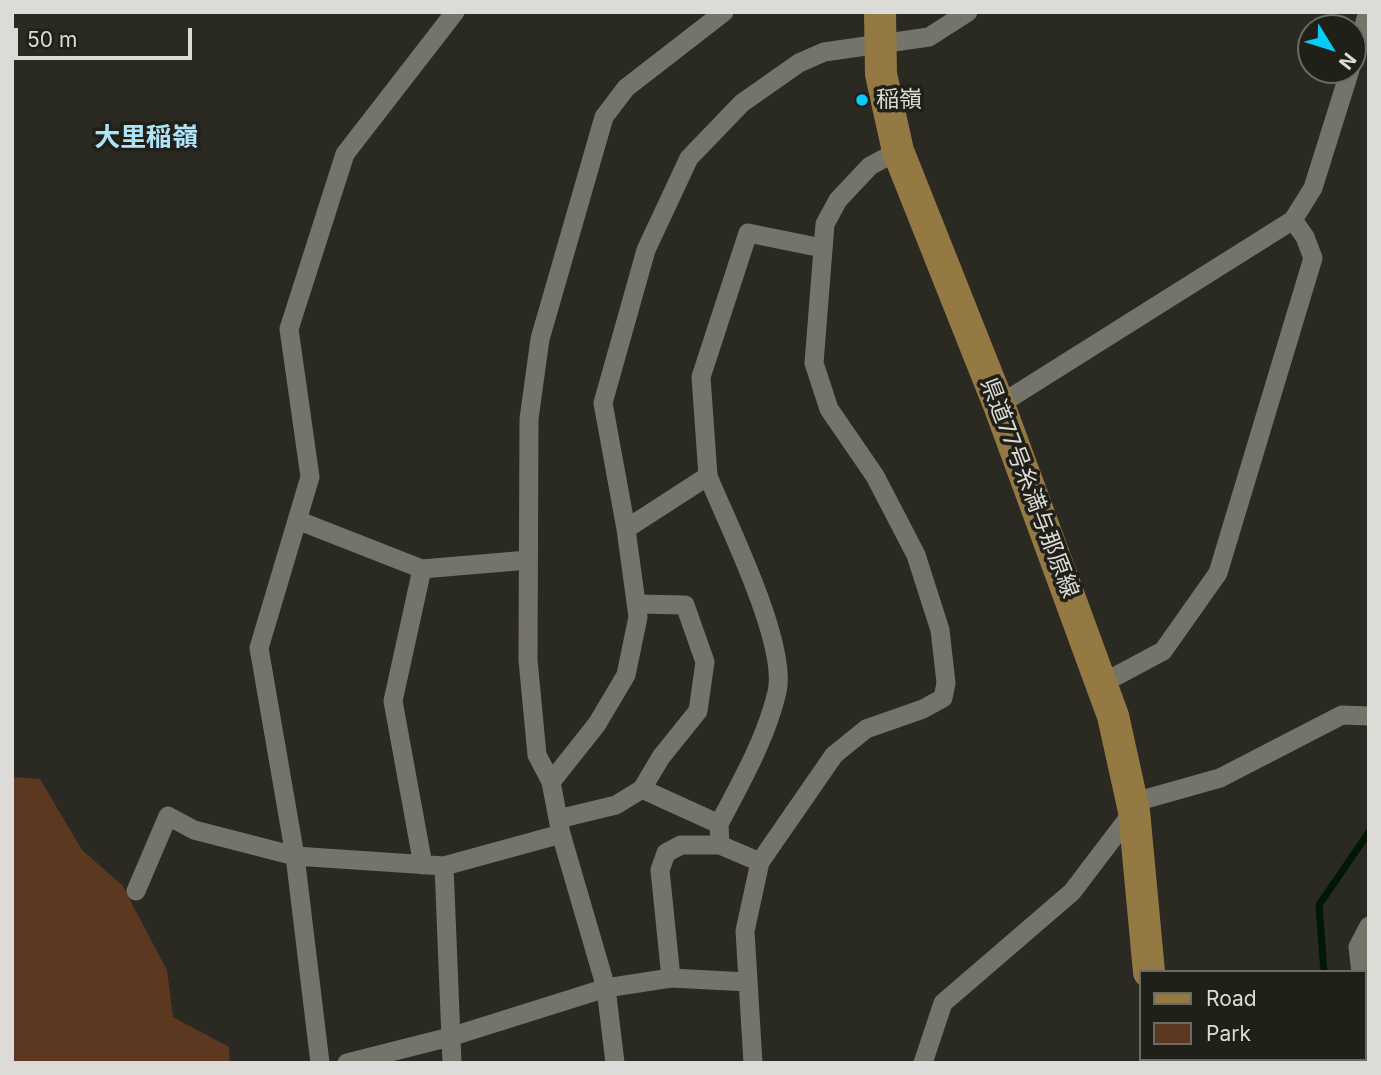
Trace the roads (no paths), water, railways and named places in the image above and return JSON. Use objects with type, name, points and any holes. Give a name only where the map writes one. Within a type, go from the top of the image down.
[{"type":"main road","name":"県道77号糸満与那原線","points":[[880,12],[881,74],[898,151],[999,405],[1103,683],[1134,811],[1149,970]]},
{"type":"street","points":[[320,1063],[295,856],[259,648],[310,477],[289,329],[345,154],[455,12]]},
{"type":"street","points":[[615,1063],[606,988],[560,827],[551,782],[537,755],[528,660],[529,418],[540,339],[604,117],[626,88],[724,12]]},
{"type":"street","points":[[551,782],[597,724],[626,675],[638,617],[626,529],[603,403],[646,250],[689,158],[742,103],[799,63],[824,52],[929,37],[968,12]]},
{"type":"street","points":[[999,405],[1293,220],[1313,188],[1346,84]]},
{"type":"street","points":[[753,1063],[745,931],[760,862],[835,755],[866,729],[923,709],[943,698],[946,682],[940,630],[916,555],[875,475],[828,409],[814,363],[825,224],[838,200],[870,166],[898,151]]},
{"type":"street","points":[[1103,683],[1163,651],[1217,573],[1312,258],[1306,237],[1293,220]]},
{"type":"street","points":[[720,845],[719,824],[755,756],[778,690],[775,642],[708,476],[701,377],[748,233],[822,248]]},
{"type":"street","points":[[626,529],[708,476]]},
{"type":"street","points":[[297,520],[422,569],[528,560]]},
{"type":"street","points":[[422,569],[393,701],[423,864]]},
{"type":"street","points":[[136,891],[167,816],[194,830],[295,856],[444,866],[616,805],[642,789],[662,757],[698,711],[705,662],[685,606],[636,604]]},
{"type":"street","points":[[923,1063],[943,1003],[1072,892],[1142,800],[1220,778],[1342,715],[1369,716]]},
{"type":"street","points":[[642,789],[719,824]]},
{"type":"street","points":[[671,978],[660,870],[666,853],[681,845],[720,845],[760,862]]},
{"type":"street","points":[[444,866],[452,1063]]},
{"type":"street","points":[[1361,970],[1358,947],[1369,926]]},
{"type":"street","points":[[347,1063],[450,1037],[606,988],[671,978],[748,982]]},
{"type":"waterway","points":[[1324,970],[1319,905],[1369,832]]},
{"type":"place","name":"稲嶺","points":[[862,100]]},
{"type":"district","name":"大里稲嶺","points":[[146,138]]}]
